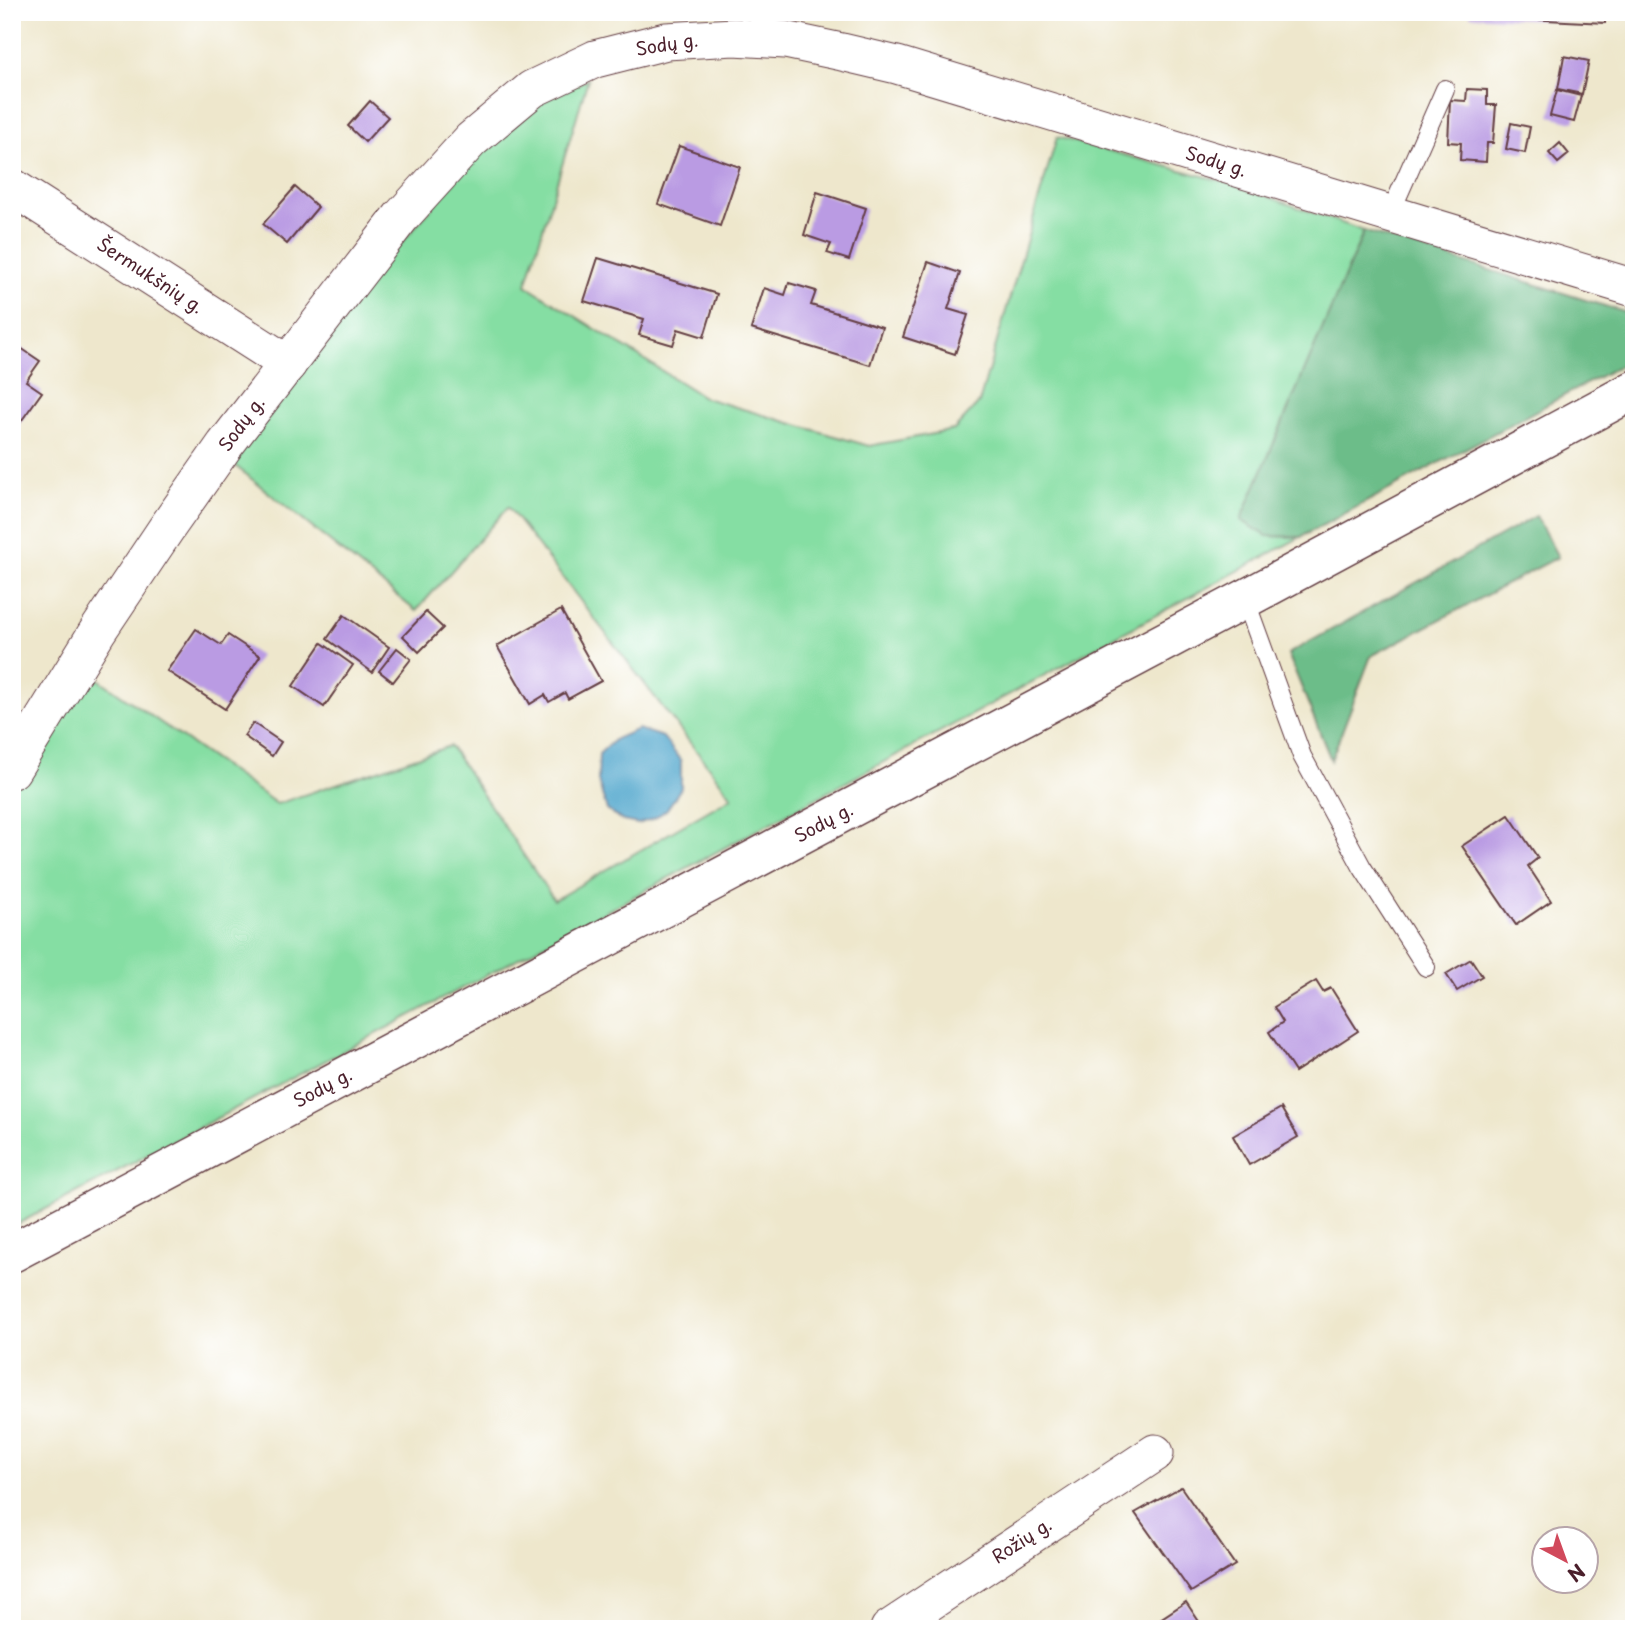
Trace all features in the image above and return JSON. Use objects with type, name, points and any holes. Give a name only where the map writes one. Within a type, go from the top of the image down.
[{"type":"main road","name":"Sodų g.","points":[[12,1253],[1634,390]]},
{"type":"street","name":"Sodų g.","points":[[12,770],[97,632],[166,529],[225,445],[401,216],[471,140],[533,89],[595,58],[666,41],[734,37],[785,40],[842,51],[897,65],[1634,288]]},
{"type":"street","name":"Šermukšnių g.","points":[[12,187],[288,364]]},
{"type":"street","name":"Rožių g.","points":[[889,1629],[1155,1453]]},
{"type":"lane","points":[[1390,214],[1445,89]]},
{"type":"lane","points":[[1245,599],[1302,757],[1362,867],[1426,967]]},
{"type":"green space","points":[[588,79],[526,285],[705,398],[869,446],[954,430],[979,403],[1057,137],[1233,184],[1364,231],[1242,520],[1267,536],[1301,537],[596,917],[12,1227],[12,786],[84,669],[277,804],[450,746],[554,900],[732,797],[508,507],[416,611],[228,460],[361,290],[471,162],[528,108]]},
{"type":"green space","points":[[1364,231],[1634,315],[1634,358],[1301,537],[1267,536],[1241,520]]},
{"type":"green space","points":[[1536,516],[1558,557],[1371,656],[1331,760],[1288,654]]},
{"type":"water","points":[[638,729],[663,737],[681,761],[681,788],[667,809],[655,818],[638,824],[623,821],[607,810],[598,781],[599,754],[615,739]]},
{"type":"building","points":[[1470,12],[1605,12],[1605,23],[1470,16]]},
{"type":"building","points":[[1564,56],[1589,61],[1582,94],[1558,89]]},
{"type":"building","points":[[1467,89],[1487,90],[1487,105],[1496,105],[1493,143],[1487,143],[1486,162],[1460,160],[1461,143],[1448,142],[1450,100],[1466,101]]},
{"type":"building","points":[[1557,90],[1581,96],[1574,122],[1550,116]]},
{"type":"building","points":[[370,101],[388,117],[365,142],[348,126]]},
{"type":"building","points":[[1511,123],[1530,127],[1525,153],[1506,149]]},
{"type":"building","points":[[1560,143],[1569,154],[1558,163],[1549,153]]},
{"type":"building","points":[[679,146],[740,167],[720,226],[658,204]]},
{"type":"building","points":[[295,187],[318,207],[287,244],[263,224]]},
{"type":"building","points":[[817,192],[866,208],[849,260],[827,253],[831,244],[804,235]]},
{"type":"building","points":[[598,258],[717,294],[704,337],[678,329],[673,345],[639,335],[644,319],[584,301]]},
{"type":"building","points":[[928,262],[960,273],[948,309],[968,315],[955,354],[903,337]]},
{"type":"building","points":[[789,283],[816,291],[811,305],[882,327],[870,365],[751,329],[764,288],[785,295]]},
{"type":"building","points":[[12,342],[40,361],[26,381],[42,392],[12,434]]},
{"type":"building","points":[[561,610],[601,681],[568,699],[565,693],[549,702],[545,695],[530,704],[497,646]]},
{"type":"building","points":[[426,612],[443,628],[419,652],[403,636]]},
{"type":"building","points":[[344,615],[389,647],[372,672],[327,639]]},
{"type":"building","points":[[196,629],[221,645],[228,635],[260,656],[225,709],[167,671]]},
{"type":"building","points":[[322,643],[353,665],[324,707],[293,686]]},
{"type":"building","points":[[397,648],[411,659],[393,682],[379,671]]},
{"type":"building","points":[[253,723],[281,742],[272,756],[244,736]]},
{"type":"building","points":[[1509,815],[1538,858],[1528,866],[1551,901],[1516,925],[1462,846]]},
{"type":"building","points":[[1471,959],[1482,976],[1457,991],[1446,974]]},
{"type":"building","points":[[1316,981],[1323,992],[1331,988],[1358,1031],[1295,1072],[1269,1032],[1283,1022],[1274,1007]]},
{"type":"building","points":[[1281,1108],[1298,1137],[1249,1165],[1233,1136]]},
{"type":"building","points":[[1181,1487],[1235,1565],[1191,1592],[1135,1513]]},
{"type":"building","points":[[1186,1602],[1204,1629],[1145,1629]]}]
